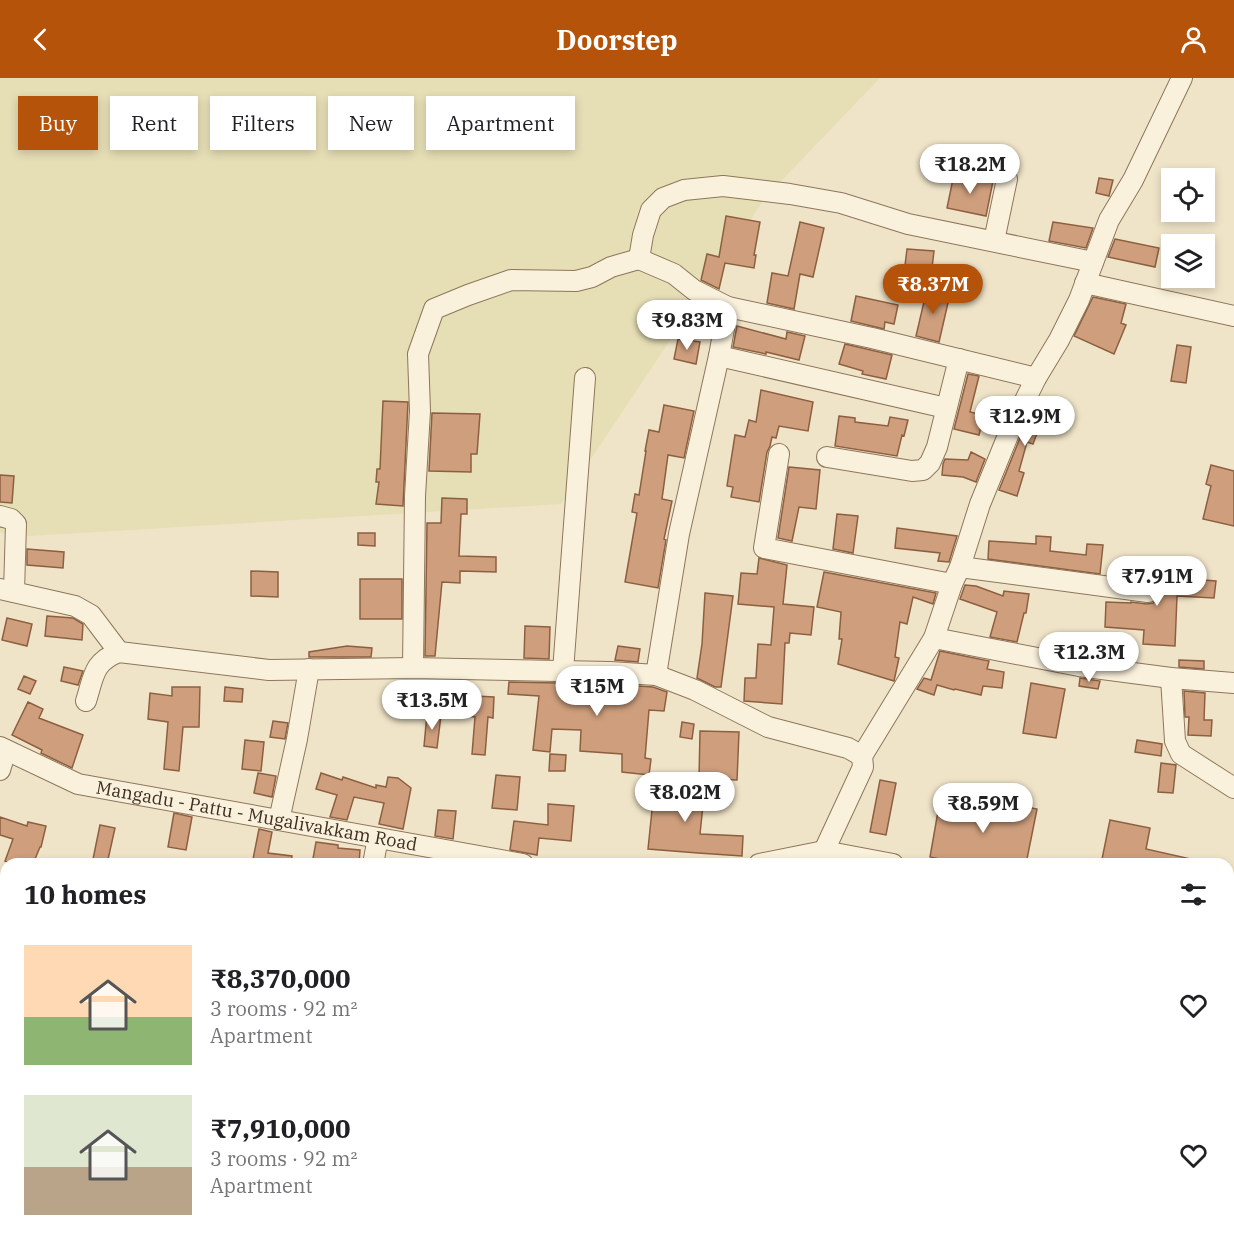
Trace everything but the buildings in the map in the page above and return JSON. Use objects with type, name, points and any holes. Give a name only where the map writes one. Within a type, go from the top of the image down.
[{"type":"street","points":[[824,851],[863,767],[862,756],[934,638],[980,504],[1009,433],[1079,300],[1109,220],[1133,180],[1182,78]]},
{"type":"street","points":[[994,242],[1007,179]]},
{"type":"street","points":[[639,259],[651,210],[663,198],[684,190],[723,186],[841,203],[908,224],[1093,262]]},
{"type":"street","points":[[413,668],[415,496],[420,411],[418,354],[434,309],[511,280],[576,281],[639,259],[674,274],[694,290],[728,307],[872,338],[1036,378]]},
{"type":"street","points":[[1085,283],[1234,316]]},
{"type":"street","points":[[656,675],[679,534],[728,307]]},
{"type":"street","points":[[719,356],[946,408]]},
{"type":"street","points":[[827,457],[912,471],[923,470],[930,463],[937,447],[958,359]]},
{"type":"street","points":[[563,671],[585,378]]},
{"type":"street","points":[[779,454],[764,548],[956,576],[1148,592]]},
{"type":"street","points":[[0,516],[11,519],[16,524],[7,590],[75,606],[92,615],[119,652]]},
{"type":"street","points":[[934,638],[1080,666],[1171,678],[1234,683]]},
{"type":"street","points":[[86,701],[99,664],[107,657],[119,652],[269,670],[413,668],[656,675],[695,690],[768,727],[848,748],[862,756]]},
{"type":"street","points":[[279,820],[297,739],[309,669]]},
{"type":"street","points":[[1171,678],[1175,741],[1181,754],[1234,788]]},
{"type":"street","points":[[0,770],[3,749]]},
{"type":"street","name":"Mangadu - Pattu - Mugalivakkam Road","points":[[3,749],[78,784],[490,858]]},
{"type":"street","points":[[374,858],[378,838]]},
{"type":"street","points":[[789,858],[824,851],[860,858]]},
{"type":"shaded area","points":[[0,78],[880,78],[765,198],[561,504],[14,537],[0,532]]}]
